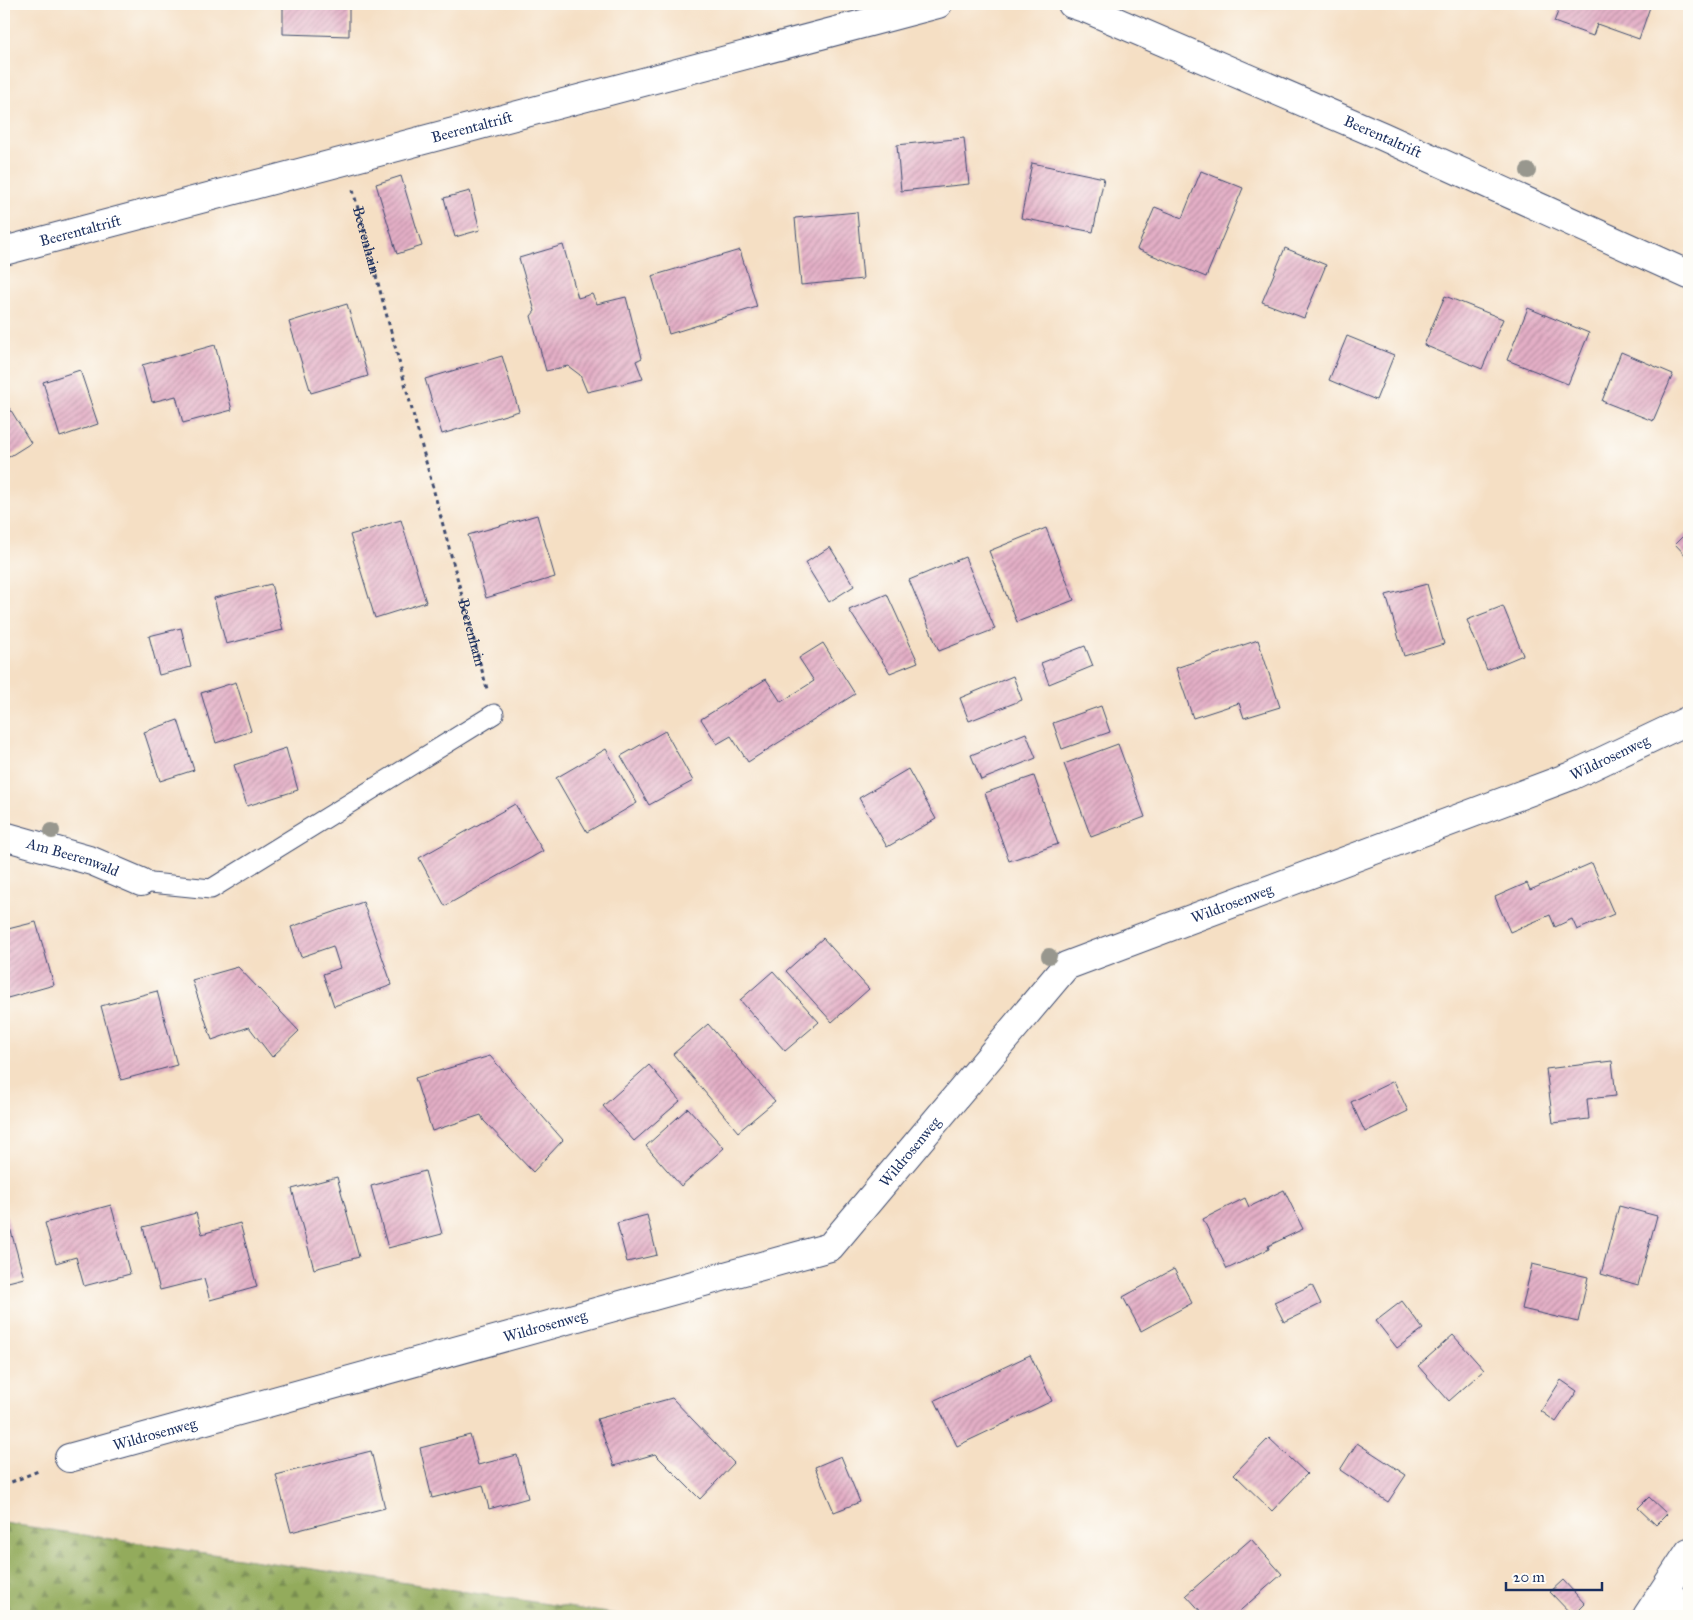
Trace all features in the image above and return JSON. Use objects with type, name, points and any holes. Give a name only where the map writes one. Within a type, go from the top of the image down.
[{"type":"street","name":"Beerentaltrift","points":[[4,251],[938,4]]},
{"type":"street","name":"Beerentaltrift","points":[[1072,4],[1382,136],[1689,275]]},
{"type":"street","name":"Wildrosenweg","points":[[70,1458],[830,1247],[1066,966],[1571,776],[1689,720]]},
{"type":"street","name":"Am Beerenwald","points":[[4,836],[92,861],[141,882]]},
{"type":"street","points":[[1647,1616],[1689,1552]]},
{"type":"street","points":[[1665,1590],[1689,1614]]},
{"type":"lane","points":[[141,882],[211,889],[494,714]]},
{"type":"path","name":"Beerenhain","points":[[345,161],[494,714]]},
{"type":"path","points":[[4,1485],[70,1458]]},
{"type":"green space","points":[[4,1523],[628,1616],[4,1616]]},
{"type":"building","points":[[283,4],[349,4],[349,36],[283,34]]},
{"type":"building","points":[[1561,4],[1651,4],[1639,39],[1597,24],[1593,36],[1554,22]]},
{"type":"building","points":[[964,138],[969,184],[901,191],[897,145]]},
{"type":"building","points":[[1032,163],[1104,178],[1093,232],[1021,218]]},
{"type":"building","points":[[1201,171],[1243,188],[1206,277],[1137,249],[1155,207],[1182,218]]},
{"type":"building","points":[[401,176],[422,246],[397,254],[376,184]]},
{"type":"building","points":[[470,191],[480,230],[455,237],[444,198]]},
{"type":"building","points":[[857,212],[863,279],[801,285],[795,218]]},
{"type":"building","points":[[563,245],[578,298],[592,294],[597,304],[626,297],[642,358],[636,361],[643,379],[587,392],[580,375],[568,366],[546,371],[531,316],[535,311],[519,258]]},
{"type":"building","points":[[1285,248],[1326,265],[1304,318],[1262,302]]},
{"type":"building","points":[[740,250],[757,307],[669,334],[652,276]]},
{"type":"building","points":[[1445,296],[1503,319],[1482,369],[1424,345]]},
{"type":"building","points":[[347,304],[368,376],[311,393],[289,322]]},
{"type":"building","points":[[1528,308],[1589,333],[1568,384],[1507,360]]},
{"type":"building","points":[[1347,336],[1394,355],[1376,400],[1329,380]]},
{"type":"building","points":[[215,345],[232,410],[183,423],[176,396],[152,402],[142,365]]},
{"type":"building","points":[[1621,352],[1673,374],[1653,421],[1602,401]]},
{"type":"building","points":[[502,356],[519,411],[442,434],[425,379]]},
{"type":"building","points":[[80,370],[98,424],[60,437],[43,382]]},
{"type":"building","points":[[4,399],[31,443],[4,460]]},
{"type":"building","points":[[537,515],[555,577],[486,598],[468,535]]},
{"type":"building","points":[[401,520],[426,602],[375,618],[350,535]]},
{"type":"building","points":[[1046,528],[1074,600],[1017,622],[989,551]]},
{"type":"building","points":[[1689,530],[1689,559],[1675,544]]},
{"type":"building","points":[[830,547],[854,586],[829,602],[805,563]]},
{"type":"building","points":[[965,557],[995,629],[939,651],[909,580]]},
{"type":"building","points":[[271,584],[283,630],[226,644],[214,598]]},
{"type":"building","points":[[1427,584],[1444,644],[1404,656],[1386,595]]},
{"type":"building","points":[[887,594],[918,662],[890,673],[849,610]]},
{"type":"building","points":[[1503,606],[1523,655],[1487,670],[1467,620]]},
{"type":"building","points":[[181,628],[191,667],[159,675],[149,636]]},
{"type":"building","points":[[1258,640],[1280,707],[1244,718],[1239,703],[1193,718],[1176,668]]},
{"type":"building","points":[[823,643],[855,694],[748,762],[731,736],[717,744],[701,719],[766,679],[781,702],[814,681],[799,658]]},
{"type":"building","points":[[1085,646],[1093,666],[1049,684],[1041,663]]},
{"type":"building","points":[[1013,676],[1022,700],[969,721],[960,698]]},
{"type":"building","points":[[236,682],[251,731],[216,743],[201,693]]},
{"type":"building","points":[[1101,706],[1110,732],[1062,749],[1053,723]]},
{"type":"building","points":[[178,720],[194,770],[160,781],[144,732]]},
{"type":"building","points":[[665,731],[693,781],[649,805],[621,756]]},
{"type":"building","points":[[1026,733],[1036,758],[981,780],[971,755]]},
{"type":"building","points":[[1118,744],[1145,817],[1091,837],[1064,764]]},
{"type":"building","points":[[286,748],[298,790],[247,806],[234,765]]},
{"type":"building","points":[[606,749],[637,803],[587,832],[556,778]]},
{"type":"building","points":[[908,769],[936,819],[887,847],[859,798]]},
{"type":"building","points":[[1034,776],[1058,844],[1009,861],[985,793]]},
{"type":"building","points":[[515,804],[543,851],[445,906],[419,858]]},
{"type":"building","points":[[1592,863],[1614,914],[1577,930],[1572,919],[1555,927],[1550,915],[1510,932],[1495,897],[1527,883],[1530,890]]},
{"type":"building","points":[[363,902],[392,985],[334,1006],[323,974],[340,968],[333,946],[301,957],[291,927]]},
{"type":"building","points":[[36,922],[54,985],[4,999],[4,930]]},
{"type":"building","points":[[823,938],[869,989],[832,1022],[786,971]]},
{"type":"building","points":[[238,967],[299,1031],[272,1057],[249,1027],[212,1040],[192,980]]},
{"type":"building","points":[[773,971],[819,1022],[785,1051],[740,1000]]},
{"type":"building","points":[[157,991],[177,1065],[121,1080],[101,1006]]},
{"type":"building","points":[[708,1024],[775,1101],[738,1132],[673,1054]]},
{"type":"building","points":[[490,1056],[563,1140],[533,1172],[484,1121],[481,1115],[432,1131],[415,1078]]},
{"type":"building","points":[[1612,1061],[1616,1096],[1587,1099],[1589,1119],[1553,1123],[1546,1069]]},
{"type":"building","points":[[649,1065],[680,1101],[634,1141],[603,1106]]},
{"type":"building","points":[[1394,1081],[1408,1111],[1365,1132],[1351,1102]]},
{"type":"building","points":[[688,1108],[724,1148],[681,1186],[646,1146]]},
{"type":"building","points":[[425,1171],[442,1234],[388,1248],[371,1186]]},
{"type":"building","points":[[337,1177],[359,1257],[314,1269],[292,1189]]},
{"type":"building","points":[[1284,1190],[1303,1229],[1268,1246],[1269,1249],[1227,1269],[1203,1219],[1245,1198],[1249,1207]]},
{"type":"building","points":[[111,1205],[130,1274],[84,1286],[76,1257],[56,1263],[45,1223]]},
{"type":"building","points":[[4,1206],[24,1278],[4,1283]]},
{"type":"building","points":[[1619,1206],[1657,1216],[1638,1285],[1601,1274]]},
{"type":"building","points":[[196,1213],[202,1234],[240,1223],[257,1287],[210,1300],[204,1279],[160,1290],[143,1227]]},
{"type":"building","points":[[647,1215],[657,1255],[627,1262],[617,1223]]},
{"type":"building","points":[[1532,1264],[1588,1277],[1578,1322],[1522,1309]]},
{"type":"building","points":[[1174,1269],[1192,1303],[1141,1331],[1123,1297]]},
{"type":"building","points":[[1312,1285],[1321,1304],[1284,1322],[1274,1302]]},
{"type":"building","points":[[1402,1301],[1423,1329],[1397,1348],[1376,1321]]},
{"type":"building","points":[[1453,1335],[1484,1370],[1449,1401],[1418,1366]]},
{"type":"building","points":[[1030,1355],[1052,1401],[957,1446],[935,1400]]},
{"type":"building","points":[[1561,1380],[1577,1391],[1556,1422],[1541,1411]]},
{"type":"building","points":[[672,1398],[734,1463],[700,1499],[655,1454],[614,1466],[597,1419]]},
{"type":"building","points":[[470,1435],[478,1465],[517,1455],[528,1498],[489,1509],[483,1485],[432,1498],[420,1448]]},
{"type":"building","points":[[1269,1438],[1307,1474],[1272,1511],[1234,1474]]},
{"type":"building","points":[[1357,1443],[1406,1475],[1388,1502],[1340,1470]]},
{"type":"building","points":[[371,1451],[385,1508],[291,1532],[276,1475]]},
{"type":"building","points":[[841,1456],[860,1502],[834,1512],[815,1467]]},
{"type":"building","points":[[1649,1497],[1667,1514],[1656,1525],[1638,1508]]},
{"type":"building","points":[[1251,1539],[1282,1574],[1234,1616],[1205,1616],[1186,1595]]},
{"type":"building","points":[[1563,1580],[1585,1604],[1573,1616],[1550,1592]]}]
